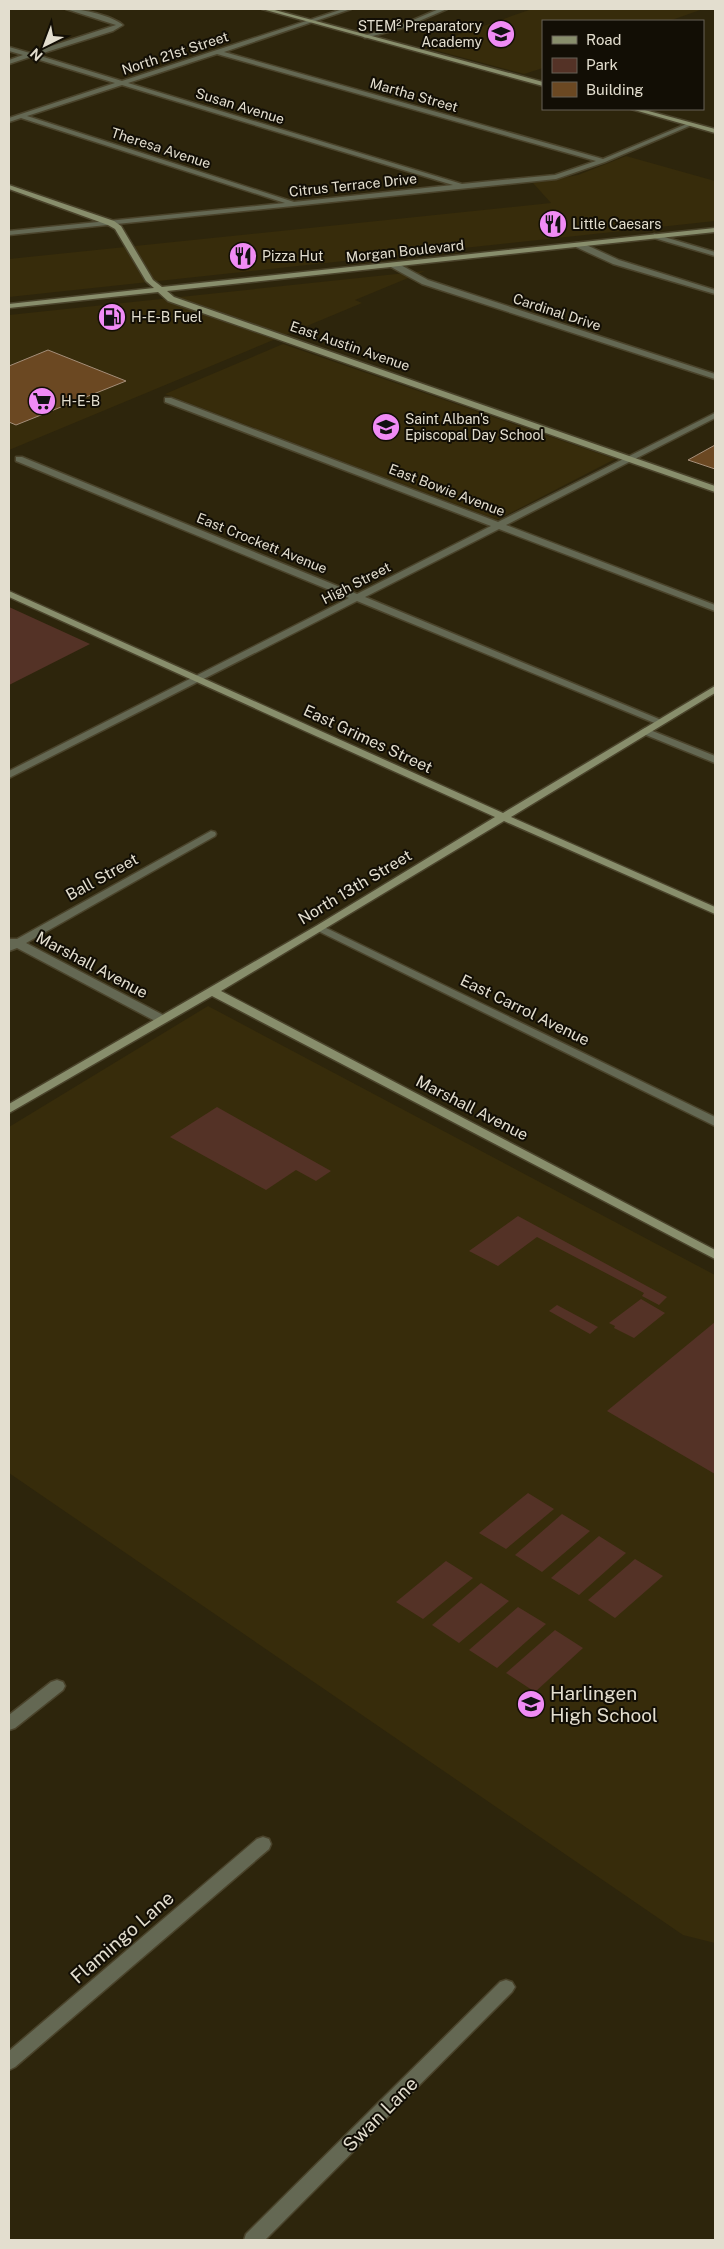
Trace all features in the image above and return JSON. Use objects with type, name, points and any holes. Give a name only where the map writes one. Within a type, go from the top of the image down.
[{"type":"street","points":[[9,62],[111,30],[120,25],[114,21],[69,9]]},
{"type":"street","points":[[265,9],[542,84]]},
{"type":"street","name":"North 21st Street","points":[[9,120],[348,9]]},
{"type":"street","points":[[365,36],[401,27],[444,9]]},
{"type":"street","name":"Susan Avenue","points":[[9,49],[464,186]]},
{"type":"street","name":"Martha Street","points":[[218,52],[603,161]]},
{"type":"street","points":[[638,110],[715,131]]},
{"type":"street","name":"Theresa Avenue","points":[[20,116],[295,204]]},
{"type":"street","name":"Citrus Terrace Drive","points":[[9,233],[556,177],[603,161],[691,124]]},
{"type":"street","points":[[9,186],[111,223]]},
{"type":"street","name":"East Austin Avenue","points":[[111,223],[118,228],[150,281],[171,299],[715,489]]},
{"type":"street","name":"Morgan Boulevard","points":[[9,306],[715,230]]},
{"type":"street","points":[[657,236],[715,254]]},
{"type":"street","points":[[579,245],[616,262],[715,292]]},
{"type":"street","name":"Cardinal Drive","points":[[394,265],[425,282],[715,377]]},
{"type":"street","name":"East Bowie Avenue","points":[[168,400],[715,608]]},
{"type":"street","name":"High Street","points":[[9,774],[715,415]]},
{"type":"street","name":"East Crockett Avenue","points":[[19,458],[660,722]]},
{"type":"street","name":"East Grimes Street","points":[[9,594],[715,911]]},
{"type":"street","name":"North 13th Street","points":[[9,1110],[320,928],[715,689]]},
{"type":"street","points":[[646,731],[715,760]]},
{"type":"street","name":"Ball Street","points":[[11,944],[210,834]]},
{"type":"street","name":"East Carrol Avenue","points":[[320,928],[715,1122]]},
{"type":"street","name":"Marshall Avenue","points":[[11,944],[161,1020]]},
{"type":"street","name":"Marshall Avenue","points":[[212,991],[715,1256]]},
{"type":"street","points":[[9,1724],[57,1686]]},
{"type":"street","name":"Flamingo Lane","points":[[9,2062],[263,1844]]},
{"type":"street","name":"Swan Lane","points":[[253,2240],[506,1988]]},
{"type":"shaded area","name":"STEM² Preparatory Academy","points":[[532,9],[703,9],[672,20],[542,20],[542,68],[524,74],[423,47]]},
{"type":"shaded area","points":[[626,156],[715,181],[715,221],[9,297],[9,259],[551,203],[533,183],[578,175]]},
{"type":"shaded area","points":[[425,271],[355,300],[362,303],[9,450],[9,315]]},
{"type":"shaded area","name":"Saint Alban's Episcopal Day School","points":[[283,344],[615,459],[497,520],[165,394]]},
{"type":"shaded area","name":"Harlingen High School","points":[[208,1006],[715,1275],[715,1943],[683,1935],[9,1473],[9,1127]]},
{"type":"green space","points":[[9,607],[90,644],[9,685]]},
{"type":"green space","points":[[217,1107],[331,1171],[316,1181],[296,1170],[266,1190],[170,1137]]},
{"type":"green space","points":[[518,1216],[667,1297],[659,1305],[642,1296],[644,1293],[537,1237],[498,1266],[469,1251]]},
{"type":"green space","points":[[641,1299],[665,1313],[634,1338],[614,1328],[615,1326],[609,1323]]},
{"type":"green space","points":[[557,1305],[598,1327],[590,1334],[549,1311]]},
{"type":"green space","points":[[715,1322],[715,1474],[607,1411]]},
{"type":"green space","points":[[528,1493],[554,1509],[506,1549],[479,1533]]},
{"type":"green space","points":[[562,1514],[590,1531],[542,1572],[515,1555]]},
{"type":"green space","points":[[599,1536],[626,1553],[579,1595],[551,1578]]},
{"type":"green space","points":[[635,1559],[663,1576],[615,1618],[588,1600]]},
{"type":"green space","points":[[446,1561],[473,1578],[423,1619],[396,1602]]},
{"type":"green space","points":[[481,1583],[509,1601],[459,1643],[432,1625]]},
{"type":"green space","points":[[518,1607],[546,1624],[497,1668],[469,1650]]},
{"type":"green space","points":[[555,1630],[583,1648],[535,1692],[506,1673]]},
{"type":"building","name":"H-E-B","points":[[48,350],[126,381],[16,425],[9,422],[9,366]]},
{"type":"building","points":[[715,445],[715,469],[688,460]]},
{"type":"place","name":"STEM² Preparatory Academy","points":[[501,34]]},
{"type":"place","name":"Little Caesars","points":[[553,224]]},
{"type":"place","name":"Pizza Hut","points":[[243,256]]},
{"type":"place","name":"H-E-B Fuel","points":[[112,317]]},
{"type":"place","name":"H-E-B","points":[[42,401]]},
{"type":"place","name":"Saint Alban's Episcopal Day School","points":[[386,427]]},
{"type":"place","name":"Harlingen High School","points":[[531,1704]]}]
